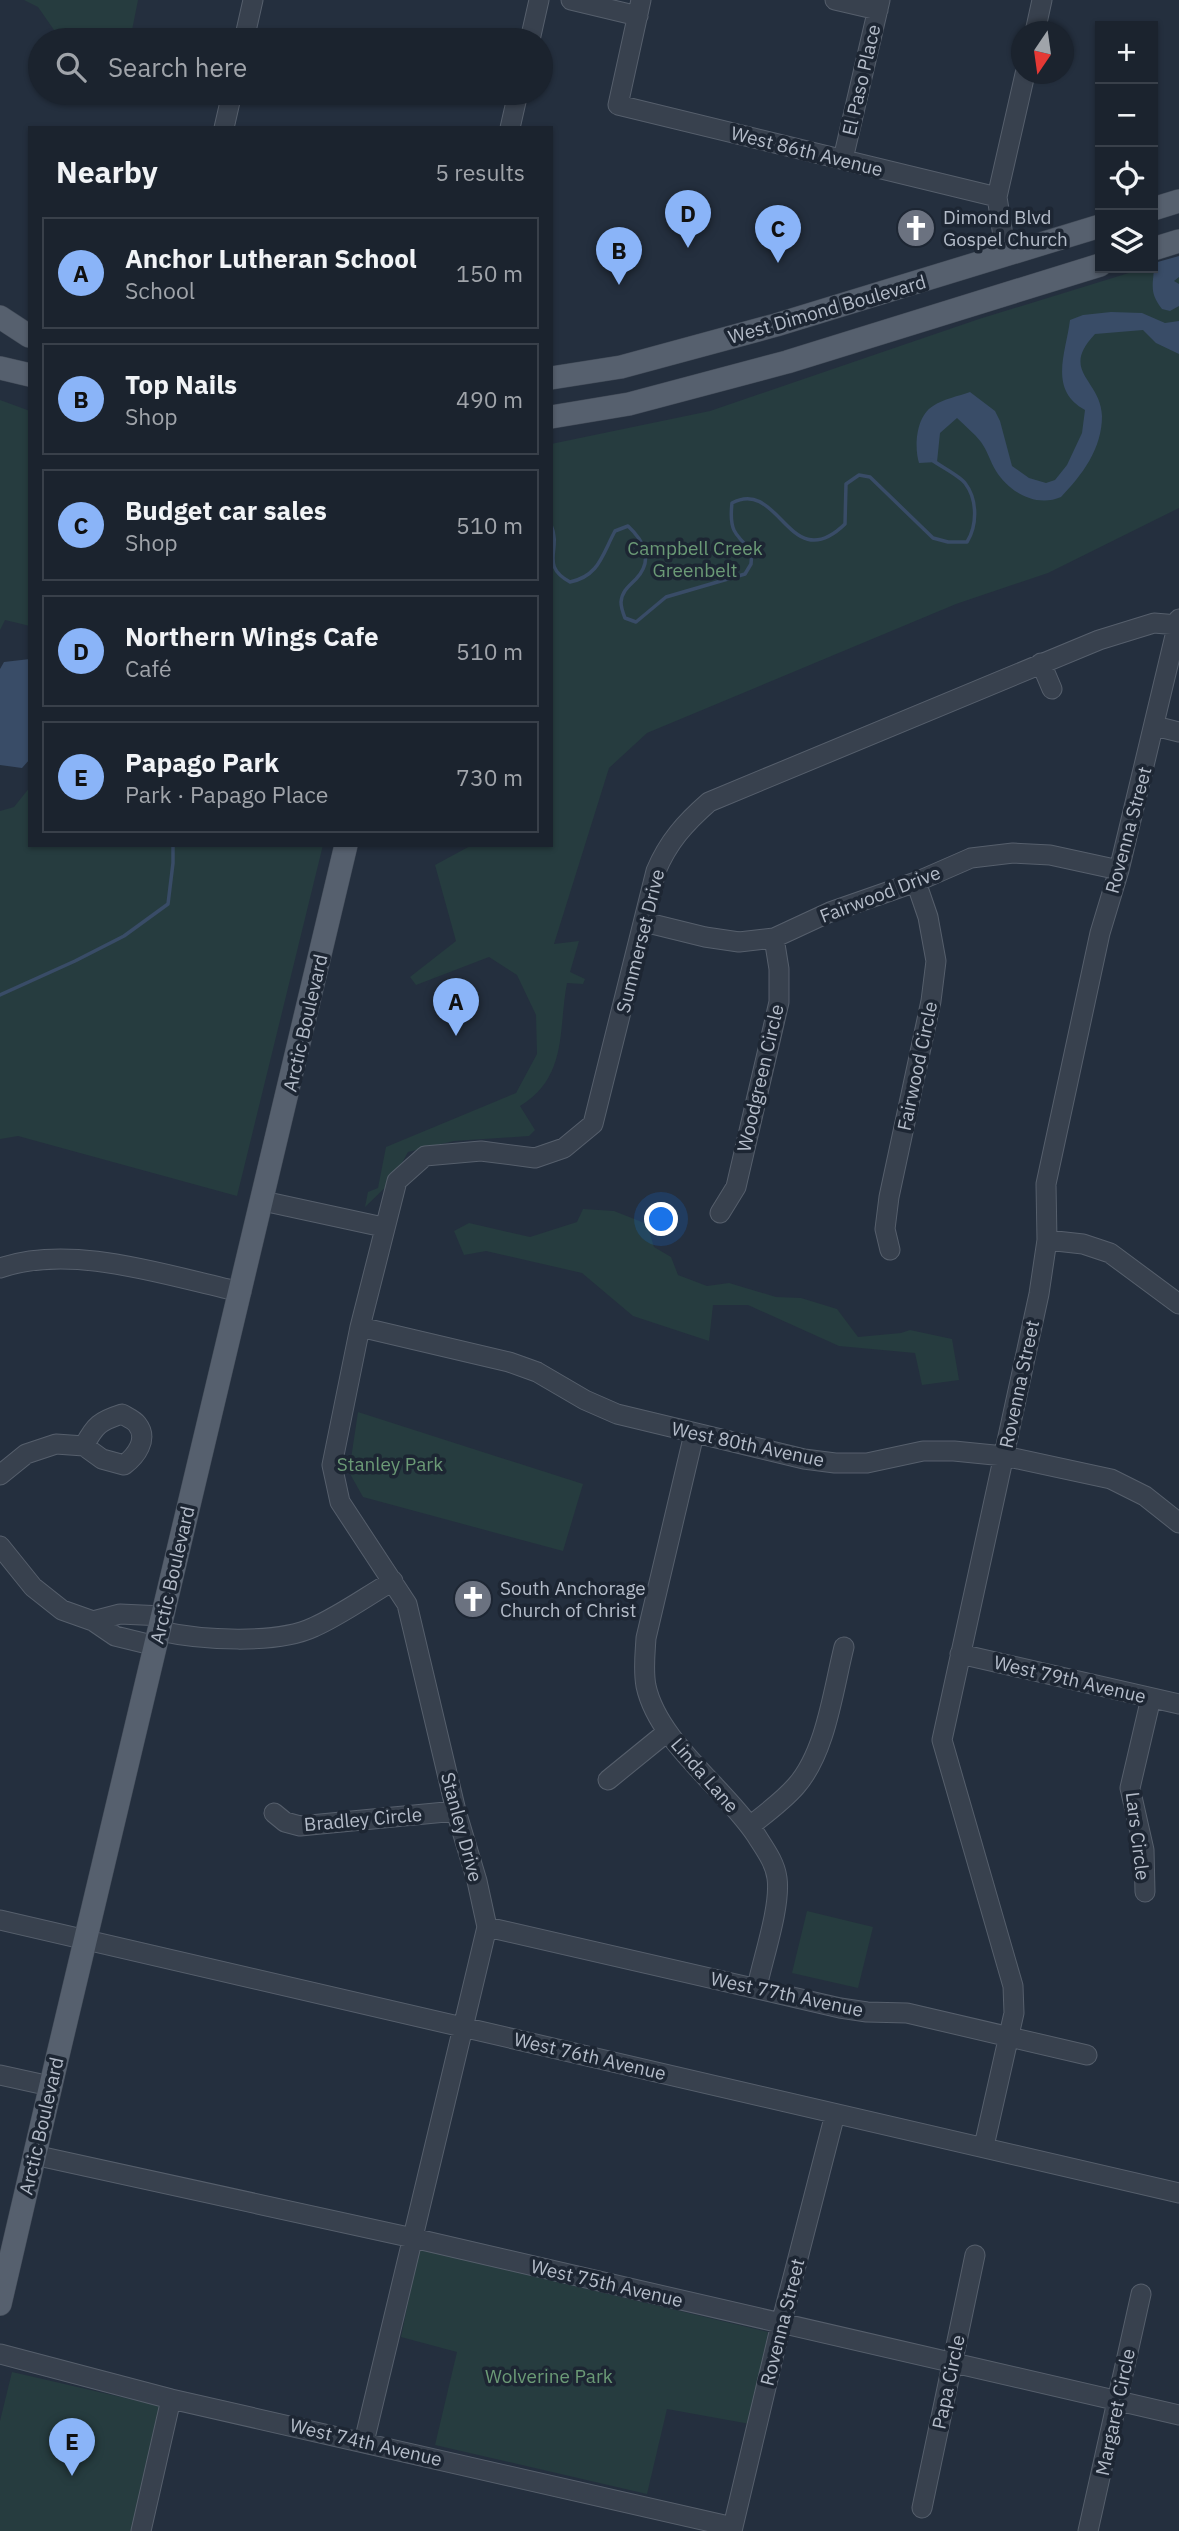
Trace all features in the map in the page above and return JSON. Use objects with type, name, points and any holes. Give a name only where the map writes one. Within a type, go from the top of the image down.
[{"type":"main road","points":[[1158,207],[1179,201]]},
{"type":"main road","name":"West Dimond Boulevard","points":[[553,378],[621,367],[776,325],[1095,228]]},
{"type":"main road","points":[[1158,247],[1179,241]]},
{"type":"main road","name":"West Dimond Boulevard","points":[[553,417],[629,404],[787,362],[1095,267]]},
{"type":"main road","points":[[0,317],[28,335]]},
{"type":"main road","points":[[0,329],[28,336]]},
{"type":"main road","points":[[0,368],[28,375]]},
{"type":"main road","name":"Arctic Boulevard","points":[[0,2304],[8,2231],[34,2155],[346,847]]},
{"type":"street","points":[[247,28],[253,0]]},
{"type":"street","points":[[533,28],[539,0]]},
{"type":"street","points":[[571,0],[640,8]]},
{"type":"street","points":[[835,0],[879,5]]},
{"type":"street","points":[[1037,21],[1042,0]]},
{"type":"street","name":"El Paso Place","points":[[843,159],[879,5]]},
{"type":"street","name":"West 86th Avenue","points":[[640,8],[618,105],[997,197]]},
{"type":"street","points":[[1006,255],[997,197],[1023,84]]},
{"type":"street","points":[[224,126],[229,105]]},
{"type":"street","points":[[510,126],[515,105]]},
{"type":"street","name":"Summerset Drive","points":[[383,1227],[397,1181],[425,1156],[481,1151],[535,1157],[564,1148],[593,1124],[656,871],[665,849],[684,824],[709,802],[1099,640],[1154,624],[1178,622]]},
{"type":"street","name":"Rovenna Street","points":[[984,2147],[1014,2013],[1013,1986],[942,1740],[1039,1294],[1047,1240],[1046,1184],[1100,933],[1119,870],[1178,622]]},
{"type":"street","points":[[1041,663],[1052,689]]},
{"type":"street","points":[[1155,726],[1179,732]]},
{"type":"street","name":"Fairwood Drive","points":[[644,922],[705,937],[739,942],[774,939],[830,912],[916,882],[971,858],[1013,853],[1050,855],[1119,870]]},
{"type":"street","name":"Fairwood Circle","points":[[890,1250],[884,1229],[888,1197],[932,1001],[936,961],[928,917],[916,882]]},
{"type":"street","name":"Woodgreen Circle","points":[[720,1213],[736,1187],[779,1002],[779,969],[774,939]]},
{"type":"street","points":[[263,1200],[383,1227]]},
{"type":"street","name":"Stanley Drive","points":[[365,2442],[486,1927],[477,1881],[456,1811],[407,1604],[340,1502],[332,1465],[383,1227]]},
{"type":"street","points":[[1047,1240],[1083,1244],[1110,1253],[1179,1304]]},
{"type":"street","points":[[0,1268],[21,1261],[74,1259],[130,1267],[240,1292]]},
{"type":"street","name":"West 80th Avenue","points":[[360,1327],[509,1362],[537,1372],[585,1400],[617,1414],[804,1459],[835,1463],[867,1462],[923,1451],[954,1451],[1003,1456],[1111,1479],[1146,1496],[1179,1523]]},
{"type":"street","name":"Linda Lane","points":[[694,1434],[646,1638],[643,1664],[647,1688],[667,1732],[750,1826],[775,1866],[778,1897],[757,1987]]},
{"type":"street","points":[[0,1475],[26,1454],[56,1444],[84,1446]]},
{"type":"street","points":[[0,1546],[33,1587],[62,1610],[93,1621],[115,1636],[159,1631]]},
{"type":"street","points":[[93,1621],[120,1614],[159,1631],[185,1636],[281,1637],[313,1628],[393,1581]]},
{"type":"street","points":[[750,1826],[795,1788],[808,1770],[820,1744],[844,1647]]},
{"type":"street","name":"West 79th Avenue","points":[[960,1654],[1179,1704]]},
{"type":"street","name":"Lars Circle","points":[[1145,1892],[1144,1850],[1130,1788],[1151,1698]]},
{"type":"street","points":[[608,1780],[667,1732]]},
{"type":"street","name":"Bradley Circle","points":[[274,1813],[285,1822],[300,1826],[456,1811]]},
{"type":"street","name":"West 76th Avenue","points":[[0,1920],[1179,2193]]},
{"type":"street","name":"West 77th Avenue","points":[[486,1927],[840,2008],[907,2013],[1087,2055]]},
{"type":"street","points":[[0,2075],[50,2086]]},
{"type":"street","name":"Rovenna Street","points":[[733,2529],[781,2323],[835,2114]]},
{"type":"street","name":"West 75th Avenue","points":[[34,2155],[413,2238],[1179,2415]]},
{"type":"street","name":"Papa Circle","points":[[922,2508],[975,2255]]},
{"type":"street","name":"Margaret Circle","points":[[1088,2531],[1141,2294]]},
{"type":"street","name":"West 74th Avenue","points":[[0,2354],[171,2399],[733,2529]]},
{"type":"street","points":[[141,2531],[171,2399]]},
{"type":"green space","points":[[24,0],[138,0],[132,28],[53,28],[38,7]]},
{"type":"green space","name":"Campbell Creek Greenbelt","points":[[1179,258],[1179,508],[1048,573],[956,604],[647,733],[609,768],[554,944],[579,941],[570,972],[585,979],[583,984],[567,983],[554,1067],[535,1094],[520,1106],[535,1130],[529,1136],[454,1141],[408,1152],[393,1180],[365,1207],[368,1192],[378,1188],[386,1147],[516,1093],[537,1054],[536,1015],[517,975],[489,957],[416,985],[410,977],[456,941],[435,865],[468,847],[553,847],[553,444],[710,411],[979,319],[1129,273],[1158,273],[1158,264]]},
{"type":"green space","points":[[0,400],[28,410],[28,626],[5,620],[0,630]]},
{"type":"green space","points":[[28,790],[28,847],[323,847],[237,1196],[18,1136],[0,1139],[0,811],[14,807]]},
{"type":"green space","points":[[583,1209],[614,1211],[647,1224],[654,1247],[671,1257],[678,1275],[707,1286],[729,1283],[776,1297],[801,1298],[837,1309],[858,1337],[910,1330],[952,1339],[959,1380],[922,1385],[915,1353],[839,1346],[748,1305],[713,1305],[709,1341],[633,1316],[582,1273],[486,1251],[464,1255],[454,1231],[469,1223],[530,1237],[577,1222]]},
{"type":"green space","name":"Stanley Park","points":[[358,1412],[583,1484],[563,1551],[363,1497],[349,1472]]},
{"type":"green space","points":[[807,1911],[873,1927],[858,1988],[792,1973]]},
{"type":"green space","name":"Wolverine Park","points":[[419,2249],[768,2332],[750,2424],[667,2409],[647,2494],[435,2445],[457,2352],[401,2337]]},
{"type":"green space","points":[[12,2372],[160,2406],[134,2531],[0,2531],[0,2421]]},
{"type":"water","points":[[1179,256],[1179,277],[1174,281],[1179,284],[1179,306],[1170,311],[1162,309],[1155,297],[1154,273],[1158,273],[1158,262]]},
{"type":"water","points":[[1142,313],[1165,323],[1179,321],[1179,354],[1156,343],[1143,330],[1095,334],[1085,347],[1081,367],[1100,403],[1102,416],[1099,439],[1089,461],[1061,497],[1042,501],[1033,499],[1008,485],[1001,479],[981,442],[957,418],[940,433],[937,462],[919,463],[918,432],[927,411],[941,401],[970,392],[995,411],[1012,466],[1029,478],[1046,483],[1055,480],[1067,465],[1082,433],[1085,410],[1066,392],[1063,381],[1063,358],[1070,320],[1083,315]]},
{"type":"water","points":[[28,659],[28,761],[22,768],[0,765],[0,669],[4,662]]},
{"type":"waterway","points":[[553,563],[561,576],[570,582],[580,579],[594,570],[615,531],[628,526],[642,544],[646,558],[645,565],[624,592],[621,602],[625,618],[636,622],[666,597],[745,574],[751,564],[752,551],[734,530],[731,519],[732,503],[748,499],[762,503],[797,534],[810,540],[826,538],[845,524],[846,484],[859,475],[870,477],[933,538],[948,542],[967,542],[975,513],[972,497],[959,477],[932,460]]},
{"type":"waterway","points":[[553,531],[553,556]]},
{"type":"waterway","points":[[553,556],[553,563]]},
{"type":"waterway","points":[[0,995],[124,936],[168,904],[173,847]]},
{"type":"place","name":"Dimond Blvd Gospel Church","points":[[916,228]]},
{"type":"place","name":"Northern Wings Cafe","points":[[688,248]]},
{"type":"place","name":"Budget car sales","points":[[778,263]]},
{"type":"place","name":"Top Nails","points":[[619,285]]},
{"type":"place","name":"Anchor Lutheran School","points":[[456,1036]]},
{"type":"place","name":"South Anchorage Church of Christ","points":[[473,1599]]},
{"type":"place","name":"Papago Park","points":[[72,2476]]}]
